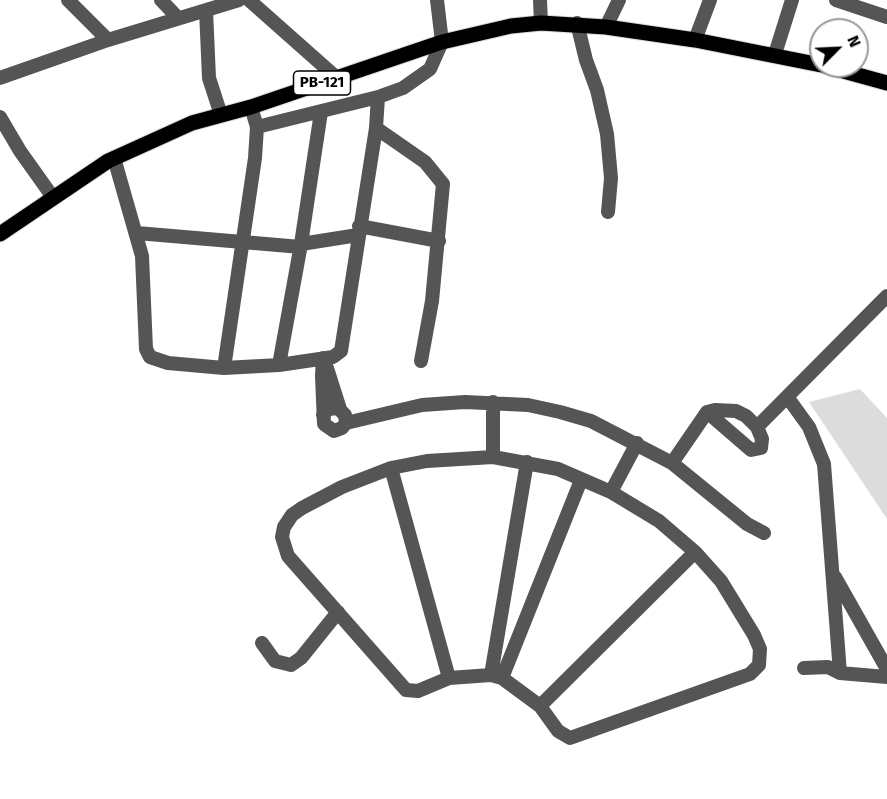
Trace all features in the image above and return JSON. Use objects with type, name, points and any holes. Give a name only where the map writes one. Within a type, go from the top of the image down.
[{"type":"main road","name":"PB-121","points":[[0,234],[111,159],[192,123],[251,107],[442,42],[511,26],[577,23],[695,40],[809,62]]},
{"type":"main road","name":"PB-121","points":[[869,78],[887,82]]},
{"type":"street","points":[[68,0],[108,40]]},
{"type":"street","points":[[160,0],[178,18]]},
{"type":"street","points":[[0,78],[108,40],[239,0]]},
{"type":"street","points":[[249,0],[337,78]]},
{"type":"street","points":[[257,127],[378,97],[403,88],[430,69],[442,42],[436,0]]},
{"type":"street","points":[[540,0],[541,23]]},
{"type":"street","points":[[606,27],[620,0]]},
{"type":"street","points":[[695,40],[710,0]]},
{"type":"street","points":[[775,54],[792,0]]},
{"type":"street","points":[[836,0],[862,4],[887,17]]},
{"type":"street","points":[[206,10],[209,78],[221,115]]},
{"type":"street","points":[[577,23],[586,60],[600,100],[607,134],[611,178],[608,212]]},
{"type":"street","points":[[111,159],[137,233],[144,274],[147,353],[155,360],[224,368],[279,365],[338,356],[341,351],[358,230],[376,128],[378,97]]},
{"type":"street","points":[[224,368],[255,158],[257,127],[251,107]]},
{"type":"street","points":[[279,365],[301,245],[321,112]]},
{"type":"street","points":[[0,117],[20,151],[56,194]]},
{"type":"street","points":[[376,128],[425,162],[439,177],[444,192],[432,301],[421,361]]},
{"type":"street","points":[[137,233],[242,243],[301,245],[358,230],[439,241]]},
{"type":"street","points":[[757,427],[887,296]]},
{"type":"street","points":[[323,358],[346,423]]},
{"type":"street","points":[[323,358],[323,415],[324,424],[331,431],[340,430],[346,423],[422,405],[493,402],[528,405],[560,412],[591,421],[672,463],[747,524],[764,534]]},
{"type":"street","points":[[788,398],[809,427],[824,464],[840,673]]},
{"type":"street","points":[[493,402],[494,457]]},
{"type":"street","points":[[323,415],[331,408],[340,409]]},
{"type":"street","points":[[736,411],[757,427],[762,443],[761,448],[755,450],[732,435],[706,412],[736,411]]},
{"type":"street","points":[[672,463],[706,412]]},
{"type":"street","points":[[611,492],[636,443]]},
{"type":"street","points":[[494,457],[527,462],[558,469],[611,492],[659,521],[695,552],[721,581],[754,635],[761,657],[755,670],[577,737],[562,735],[540,706],[497,676],[449,678],[418,691],[406,690],[393,678],[288,556],[282,537],[284,527],[292,515],[342,487],[391,468],[427,461],[494,457]]},
{"type":"street","points":[[497,676],[527,462]]},
{"type":"street","points":[[391,468],[449,678]]},
{"type":"street","points":[[497,676],[581,480]]},
{"type":"street","points":[[540,706],[695,552]]},
{"type":"street","points":[[832,572],[887,669]]},
{"type":"street","points":[[262,643],[275,661],[291,664],[301,658],[338,612]]},
{"type":"street","points":[[804,668],[828,667],[840,673],[887,677]]},
{"type":"shaded area","points":[[860,389],[887,418],[887,519],[809,402]]}]
